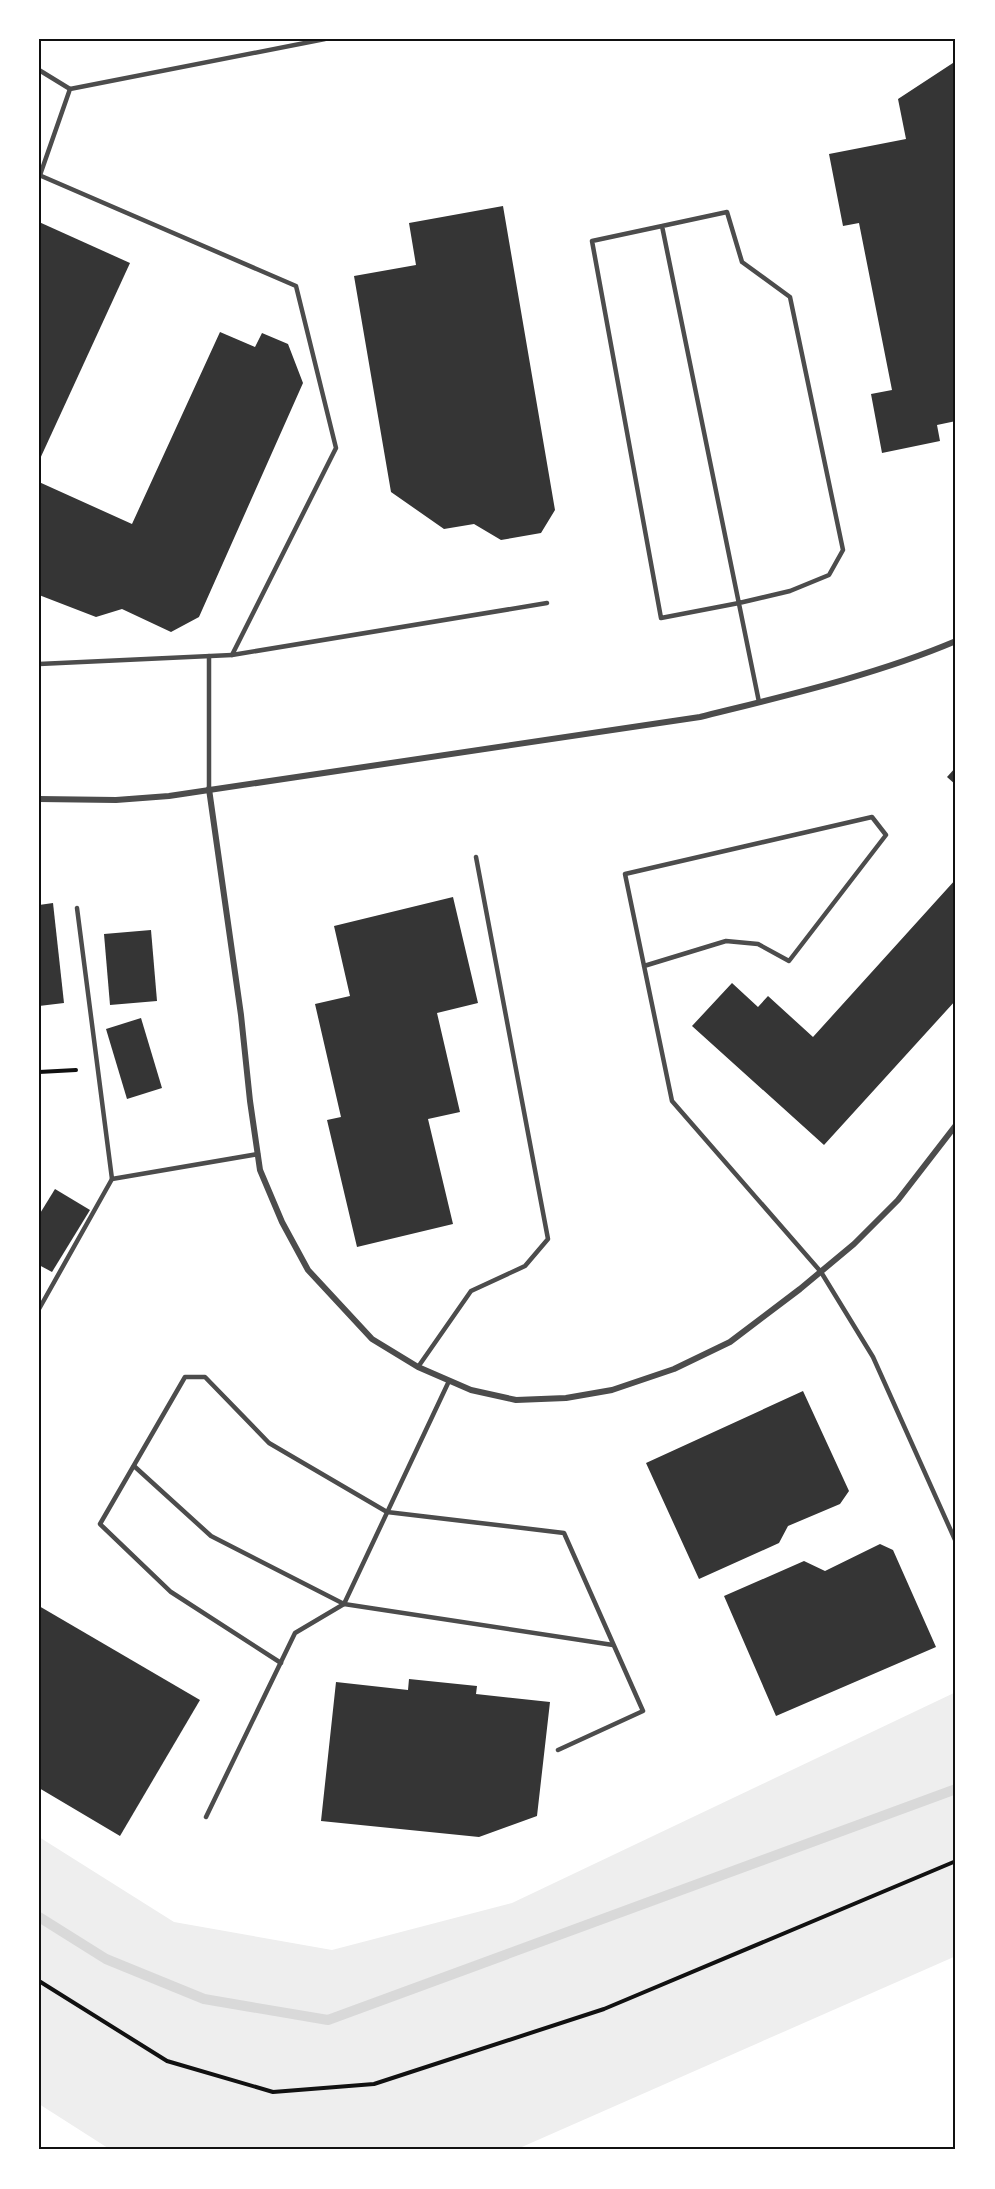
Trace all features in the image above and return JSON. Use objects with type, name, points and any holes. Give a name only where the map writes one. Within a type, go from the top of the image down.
[{"type":"street","points":[[39,798],[116,800],[170,796],[700,717],[896,663],[956,641]]},
{"type":"street","points":[[209,789],[260,1170],[273,1202],[308,1270],[372,1339],[418,1367],[449,1381],[471,1390],[516,1400],[566,1398],[612,1390],[674,1369],[730,1342],[854,1244],[898,1200],[956,1125]]},
{"type":"lane","points":[[39,70],[70,89],[325,39]]},
{"type":"lane","points":[[70,89],[40,175],[296,286],[336,448],[232,655]]},
{"type":"lane","points":[[727,212],[742,262],[790,297],[843,550],[830,575],[790,591],[661,618],[592,240],[662,226],[727,212]]},
{"type":"lane","points":[[662,226],[759,702]]},
{"type":"lane","points":[[39,664],[232,655],[547,603]]},
{"type":"lane","points":[[209,656],[209,789]]},
{"type":"lane","points":[[644,966],[726,941],[758,944],[789,961],[886,835],[872,817],[625,874],[644,966],[672,1101],[821,1272],[873,1357],[956,1542]]},
{"type":"lane","points":[[418,1367],[471,1291],[525,1266],[548,1239],[476,857]]},
{"type":"lane","points":[[39,1309],[112,1179],[77,908]]},
{"type":"lane","points":[[112,1179],[258,1154]]},
{"type":"lane","points":[[280,1663],[171,1592],[100,1524],[185,1377],[205,1377],[269,1443],[387,1512],[564,1533],[643,1711],[558,1750]]},
{"type":"lane","points":[[206,1817],[295,1632],[344,1604],[449,1381]]},
{"type":"lane","points":[[134,1466],[211,1536],[344,1604],[614,1645]]},
{"type":"path","points":[[39,1072],[98,1068]]},
{"type":"path","points":[[39,1981],[167,2061],[273,2092],[374,2084],[604,2009],[956,1861]]},
{"type":"shaded area","points":[[956,1692],[956,1956],[515,2150],[111,2150],[39,2104],[39,1837],[174,1922],[332,1950],[512,1903]]},
{"type":"building","points":[[956,61],[956,421],[937,425],[940,441],[882,453],[871,394],[892,390],[859,223],[843,226],[829,154],[906,139],[898,99]]},
{"type":"building","points":[[503,206],[555,510],[541,533],[501,540],[474,524],[444,529],[391,492],[354,276],[416,265],[409,223]]},
{"type":"building","points":[[39,222],[130,263],[39,461]]},
{"type":"building","points":[[220,332],[255,347],[262,333],[288,344],[303,383],[199,617],[171,632],[122,609],[96,617],[39,595],[39,482],[132,524]]},
{"type":"building","points":[[956,767],[956,785],[947,777]]},
{"type":"building","points":[[956,879],[956,1000],[824,1145],[692,1026],[732,983],[758,1007],[768,996],[813,1037]]},
{"type":"building","points":[[453,897],[478,1003],[437,1013],[460,1112],[428,1119],[453,1224],[357,1247],[327,1120],[341,1117],[315,1004],[350,996],[334,926]]},
{"type":"building","points":[[53,903],[64,1003],[39,1006],[39,905]]},
{"type":"building","points":[[151,930],[157,1001],[110,1005],[104,934]]},
{"type":"building","points":[[141,1018],[162,1088],[127,1099],[106,1029]]},
{"type":"building","points":[[55,1189],[90,1210],[52,1272],[39,1265],[39,1215]]},
{"type":"building","points":[[803,1391],[849,1491],[840,1504],[788,1526],[779,1543],[699,1579],[646,1463]]},
{"type":"building","points":[[880,1544],[893,1550],[936,1647],[776,1716],[724,1596],[804,1561],[825,1571]]},
{"type":"building","points":[[39,1606],[200,1700],[120,1836],[39,1788]]},
{"type":"building","points":[[409,1679],[477,1686],[476,1694],[550,1702],[537,1816],[479,1837],[321,1821],[336,1682],[408,1690]]},
{"type":"waterway","points":[[39,1917],[106,1959],[204,1999],[328,2020],[956,1789]]}]
